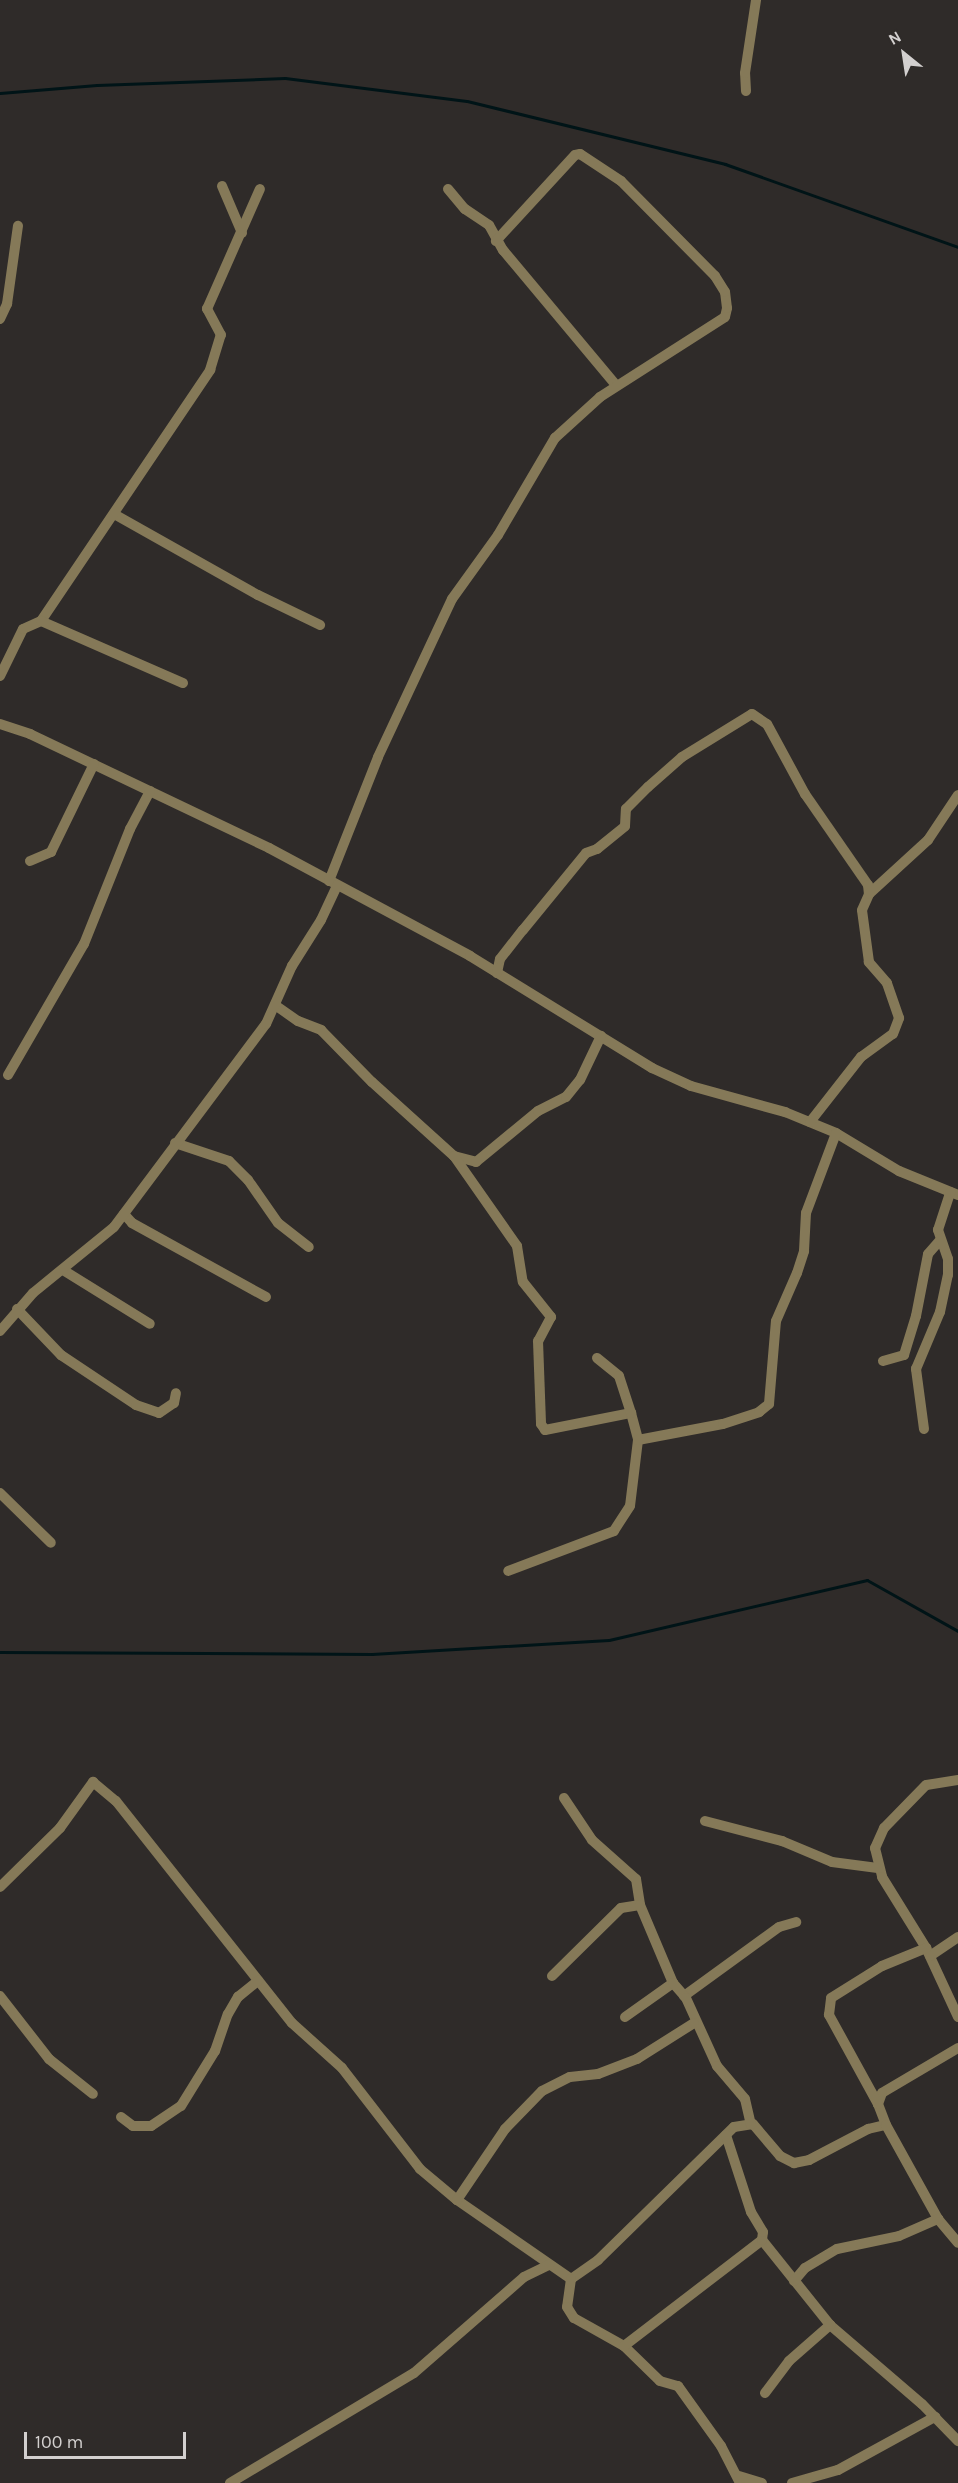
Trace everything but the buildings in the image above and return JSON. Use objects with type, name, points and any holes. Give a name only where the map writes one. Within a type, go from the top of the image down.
[{"type":"street","points":[[746,91],[745,73],[756,0]]},
{"type":"street","points":[[0,1330],[17,1310],[124,1214],[266,1024],[333,883],[378,757],[452,599],[498,536],[555,438],[569,421],[616,385],[725,317],[727,300],[715,276],[621,182],[580,154],[560,171],[496,241]]},
{"type":"street","points":[[222,186],[242,233]]},
{"type":"street","points":[[0,676],[23,629],[41,621],[210,370],[221,335],[207,309],[260,189]]},
{"type":"street","points":[[448,189],[465,208],[489,225],[496,241],[616,385]]},
{"type":"street","points":[[0,319],[18,226]]},
{"type":"street","points":[[114,514],[258,595],[320,625]]},
{"type":"street","points":[[41,621],[183,683]]},
{"type":"street","points":[[497,973],[500,959],[586,853],[597,849],[625,826],[626,809],[682,757],[752,714],[767,724],[806,794],[868,885],[868,894],[862,910],[869,962],[887,983],[899,1018],[893,1034],[861,1057],[810,1122]]},
{"type":"street","points":[[0,724],[94,764],[333,883],[497,973],[601,1036],[691,1086],[836,1132],[898,1171],[954,1193],[938,1230],[948,1260],[948,1275],[940,1312],[916,1369],[924,1429]]},
{"type":"street","points":[[30,861],[51,852],[94,764]]},
{"type":"street","points":[[8,1075],[84,944],[130,829],[150,791]]},
{"type":"street","points":[[868,894],[928,840],[958,795]]},
{"type":"street","points":[[275,1005],[298,1021],[321,1030],[372,1082],[454,1156],[517,1246],[523,1282],[551,1317],[538,1341],[541,1424],[545,1430],[631,1413]]},
{"type":"street","points":[[454,1156],[476,1162],[538,1111],[558,1104],[580,1080],[601,1036]]},
{"type":"street","points":[[638,1440],[723,1424],[759,1412],[769,1404],[776,1321],[797,1274],[804,1251],[806,1213],[836,1132]]},
{"type":"street","points":[[175,1143],[229,1161],[248,1180],[278,1223],[309,1247]]},
{"type":"street","points":[[124,1214],[132,1223],[266,1297]]},
{"type":"street","points":[[883,1361],[904,1355],[916,1316],[928,1254],[940,1240]]},
{"type":"street","points":[[63,1270],[150,1324]]},
{"type":"street","points":[[17,1310],[61,1355],[136,1405],[159,1413],[174,1403],[176,1393]]},
{"type":"street","points":[[508,1571],[614,1531],[630,1506],[638,1440],[619,1376],[597,1358]]},
{"type":"street","points":[[0,1493],[51,1543]]},
{"type":"street","points":[[958,1780],[926,1785],[904,1803],[884,1828],[875,1848],[878,1868],[928,1952],[958,2017]]},
{"type":"street","points":[[0,1887],[60,1828],[93,1782],[116,1801],[292,2023],[342,2068],[420,2169],[457,2200],[571,2279]]},
{"type":"street","points":[[564,1798],[592,1840],[636,1879],[640,1905],[674,1983],[684,1996],[694,2023],[717,2066],[745,2099],[751,2124],[780,2157],[794,2163],[809,2160],[868,2129],[886,2125]]},
{"type":"street","points":[[705,1821],[782,1840],[832,1862],[878,1868]]},
{"type":"street","points":[[552,1976],[621,1908],[640,1905]]},
{"type":"street","points":[[684,1996],[779,1927],[796,1922]]},
{"type":"street","points":[[958,1937],[928,1952],[882,1966],[831,1998],[829,2015],[878,2104],[886,2125],[938,2218],[958,2243]]},
{"type":"street","points":[[121,2117],[133,2126],[151,2126],[181,2106],[215,2051],[228,2014],[238,1997],[258,1981]]},
{"type":"street","points":[[625,2017],[674,1983]]},
{"type":"street","points":[[0,1996],[49,2059],[93,2094]]},
{"type":"street","points":[[457,2200],[505,2129],[542,2091],[570,2077],[598,2074],[637,2059],[694,2023]]},
{"type":"street","points":[[878,2104],[882,2093],[958,2048]]},
{"type":"street","points":[[751,2124],[734,2127],[598,2260],[571,2279],[567,2307],[574,2318],[624,2346],[660,2381],[678,2386],[690,2398],[739,2480],[762,2483]]},
{"type":"street","points":[[726,2135],[751,2212],[762,2232],[762,2240],[830,2325],[935,2417],[958,2441]]},
{"type":"street","points":[[794,2281],[805,2268],[837,2249],[899,2236],[938,2218]]},
{"type":"street","points":[[624,2346],[762,2240]]},
{"type":"street","points":[[230,2483],[414,2373],[525,2277],[549,2265]]},
{"type":"street","points":[[765,2393],[789,2361],[830,2325]]},
{"type":"street","points":[[792,2483],[838,2470],[935,2417]]},
{"type":"waterway","points":[[0,93],[97,85],[285,78],[467,101],[725,164],[958,247]]},
{"type":"waterway","points":[[0,1652],[372,1654],[609,1640],[867,1580],[958,1631]]}]
